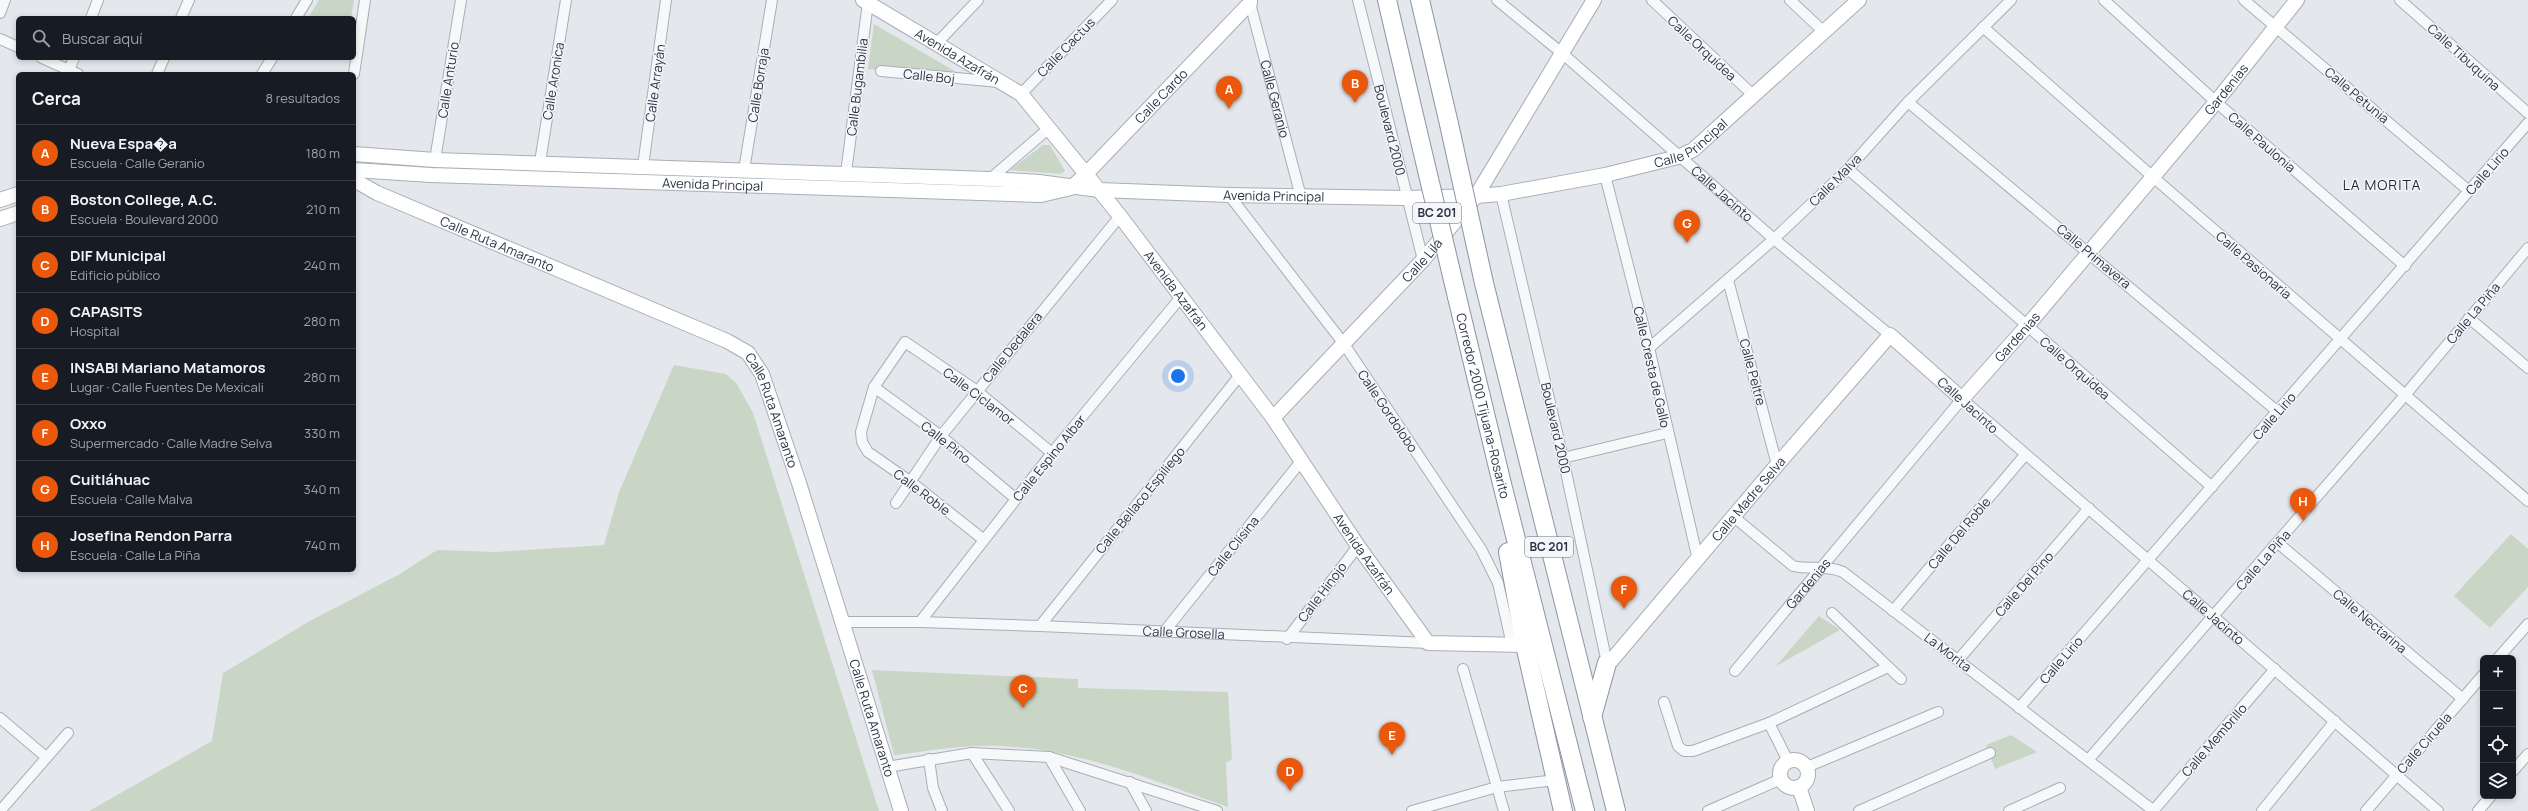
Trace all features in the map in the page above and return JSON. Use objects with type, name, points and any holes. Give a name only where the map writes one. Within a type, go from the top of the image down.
[{"type":"highway","name":"Corredor 2000 Tijuana-Rosarito","points":[[1387,0],[1502,484],[1586,811]]},
{"type":"highway","name":"BC 201","points":[[1420,0],[1484,283],[1616,811]]},
{"type":"highway","points":[[1502,484],[1501,516],[1519,645],[1564,811]]},
{"type":"highway","points":[[1592,717],[1607,663]]},
{"type":"street","points":[[0,14],[5,0]]},
{"type":"street","points":[[92,16],[98,0]]},
{"type":"street","points":[[182,16],[189,0]]},
{"type":"street","points":[[297,16],[307,0]]},
{"type":"street","points":[[354,72],[365,0]]},
{"type":"street","name":"Calle Anturio","points":[[435,160],[461,0]]},
{"type":"street","name":"Calle Aronica","points":[[540,162],[566,0]]},
{"type":"street","name":"Calle Arrayán","points":[[643,166],[666,0]]},
{"type":"street","name":"Calle Borraja","points":[[744,170],[772,0]]},
{"type":"street","points":[[937,43],[978,0]]},
{"type":"street","name":"Calle Cactus","points":[[1021,94],[1112,0]]},
{"type":"street","name":"Boulevard 2000","points":[[1358,0],[1406,198],[1423,260]]},
{"type":"street","name":"Calle Jacinto","points":[[1497,0],[1563,54],[1678,157],[1774,239],[1890,335],[2025,455],[2148,558],[2438,811]]},
{"type":"street","name":"Calle Lila","points":[[1273,418],[1423,260],[1476,196],[1563,54],[1594,0]]},
{"type":"street","name":"Calle Orquídea","points":[[1652,0],[1753,95]]},
{"type":"street","points":[[1790,0],[1822,30]]},
{"type":"street","name":"Calle Principal","points":[[1476,196],[1501,194],[1605,175],[1678,157],[1693,150],[1822,30],[1859,0]]},
{"type":"street","name":"Calle Malva","points":[[1649,348],[1774,239],[1848,169],[1908,102],[2011,0]]},
{"type":"street","name":"Calle Paulonia","points":[[2104,0],[2216,102],[2405,266]]},
{"type":"street","name":"Calle Petunia","points":[[2244,0],[2469,191]]},
{"type":"street","name":"Gardenias","points":[[1734,671],[1962,399],[2027,326],[2216,102],[2297,0]]},
{"type":"street","name":"Calle Tibuquina","points":[[2400,0],[2528,113]]},
{"type":"street","name":"Avenida Azafrán","points":[[865,1],[1021,94],[1120,216],[1273,418],[1358,546],[1428,643]]},
{"type":"street","name":"Calle Bugambilia","points":[[846,173],[865,1]]},
{"type":"street","name":"Calle Cardo","points":[[1071,188],[1250,1]]},
{"type":"street","name":"Calle Geranio","points":[[1250,1],[1301,197]]},
{"type":"street","name":"Calle Pasionaria","points":[[1983,27],[2152,177],[2340,340],[2406,394],[2528,501]]},
{"type":"street","points":[[0,40],[16,47]]},
{"type":"street","points":[[47,60],[74,72],[74,60]]},
{"type":"street","points":[[158,72],[163,60]]},
{"type":"street","points":[[263,72],[271,60]]},
{"type":"street","name":"Calle Boj","points":[[882,71],[1001,83]]},
{"type":"street","name":"Calle Primavera","points":[[1908,102],[2089,251],[2278,412]]},
{"type":"street","name":"Calle Lirio","points":[[2019,708],[2528,123]]},
{"type":"street","points":[[990,179],[1048,129]]},
{"type":"street","name":"Avenida Principal","points":[[356,154],[435,160],[540,162],[990,179],[1039,182],[1071,188],[1099,190],[1229,195],[1406,198],[1476,196]]},
{"type":"street","name":"Calle Orquídea","points":[[1848,169],[2212,487]]},
{"type":"street","name":"Avenida Principal","points":[[356,170],[447,176],[1041,195],[1071,188]]},
{"type":"street","name":"Calle Cresta de Gallo","points":[[1605,175],[1649,348],[1667,433],[1698,560]]},
{"type":"street","name":"Calle Ruta Amaranto","points":[[356,181],[377,193],[727,341],[748,353],[762,374],[843,622],[886,767],[901,811]]},
{"type":"street","name":"Boulevard 2000","points":[[1501,194],[1563,458],[1607,663]]},
{"type":"street","points":[[0,200],[16,195]]},
{"type":"street","name":"Calle Gordolobo","points":[[1229,195],[1344,344],[1491,566],[1519,645]]},
{"type":"street","points":[[0,219],[16,214]]},
{"type":"street","name":"Calle Dedalera","points":[[896,503],[941,436],[976,391],[1120,216]]},
{"type":"street","name":"Calle La Piña","points":[[2089,759],[2278,543],[2406,394],[2528,248]]},
{"type":"street","name":"Calle Peltre","points":[[1728,280],[1777,465]]},
{"type":"street","name":"Calle Espino Albar","points":[[920,622],[1052,453],[1182,297]]},
{"type":"street","points":[[2469,318],[2528,368]]},
{"type":"street","name":"Calle Madre Selva","points":[[1607,663],[1611,661],[1777,465],[1890,335]]},
{"type":"street","name":"Calle Ciclamor","points":[[874,387],[905,342],[976,391],[1052,453]]},
{"type":"street","name":"Calle Bellaco Espiliego","points":[[1040,626],[1240,375]]},
{"type":"street","name":"Calle Pino","points":[[874,387],[941,436],[1016,499]]},
{"type":"street","name":"Calle Roble","points":[[874,387],[861,432],[862,442],[868,452],[911,482],[984,540]]},
{"type":"street","points":[[1563,458],[1667,433]]},
{"type":"street","name":"Calle Del Roble","points":[[1893,611],[2025,455]]},
{"type":"street","name":"Calle Clisina","points":[[1164,632],[1302,460]]},
{"type":"street","name":"Calle Del Pino","points":[[1959,659],[2089,508]]},
{"type":"street","name":"La Morita","points":[[1734,517],[1794,566],[1835,568],[1843,572],[1959,659],[2019,708],[2089,759],[2153,811]]},
{"type":"street","name":"Calle Nectarina","points":[[2278,543],[2462,699]]},
{"type":"street","name":"Calle Hinojo","points":[[1286,638],[1358,546]]},
{"type":"street","points":[[1832,613],[1901,679]]},
{"type":"street","name":"Calle Grosella","points":[[843,622],[920,622],[1040,626],[1286,638],[1519,645]]},
{"type":"street","points":[[2501,655],[2528,624]]},
{"type":"street","points":[[1664,702],[1678,746],[1684,751],[1693,751],[1769,723],[1888,666]]},
{"type":"street","points":[[1463,669],[1504,811]]},
{"type":"street","name":"Calle Membrillo","points":[[2153,811],[2275,669]]},
{"type":"street","name":"Calle Ciruela","points":[[2366,811],[2480,679]]},
{"type":"street","points":[[1807,767],[1938,712]]},
{"type":"street","points":[[0,718],[46,757]]},
{"type":"street","points":[[2262,811],[2335,722]]},
{"type":"street","points":[[1769,723],[1788,761]]},
{"type":"street","points":[[0,811],[68,733]]},
{"type":"street","points":[[1858,811],[1990,753]]},
{"type":"street","points":[[886,767],[929,759],[972,754],[1049,756],[1217,811]]},
{"type":"street","points":[[972,754],[1009,811]]},
{"type":"street","points":[[2516,768],[2528,754]]},
{"type":"street","points":[[1049,756],[1080,811]]},
{"type":"street","points":[[929,759],[933,788],[942,811]]},
{"type":"street","points":[[1797,759],[1807,767],[1807,781],[1799,787],[1786,786],[1781,779],[1780,770],[1788,761],[1797,759]]},
{"type":"street","points":[[1708,811],[1781,779]]},
{"type":"street","points":[[1412,811],[1444,807],[1497,787],[1556,780]]},
{"type":"street","points":[[1130,782],[1146,811]]},
{"type":"street","points":[[1799,787],[1807,811]]},
{"type":"street","points":[[2009,811],[2029,807],[2060,788]]},
{"type":"street","points":[[2478,811],[2489,799]]},
{"type":"green space","points":[[319,0],[354,0],[351,16],[309,16]]},
{"type":"green space","points":[[874,24],[963,76],[868,69]]},
{"type":"green space","points":[[1043,145],[1050,145],[1065,171],[1061,174],[1010,170]]},
{"type":"green space","points":[[674,365],[726,374],[737,384],[753,413],[879,811],[89,811],[212,741],[223,673],[308,622],[400,574],[437,550],[496,552],[604,545],[619,492]]},
{"type":"green space","points":[[2511,534],[2528,549],[2528,587],[2490,628],[2454,596]]},
{"type":"green space","points":[[1819,616],[1840,630],[1776,666]]},
{"type":"green space","points":[[872,670],[1078,679],[1078,688],[1228,692],[1232,759],[1226,763],[1228,807],[1116,768],[1059,753],[1030,748],[974,746],[894,755]]},
{"type":"green space","points":[[2011,735],[2037,752],[1995,769],[1986,745]]},
{"type":"place","name":"Boston College, A.C.","points":[[1355,103]]},
{"type":"place","name":"Nueva Espa�a","points":[[1229,109]]},
{"type":"place","name":"Cuitláhuac","points":[[1687,243]]},
{"type":"place","name":"Josefina Rendon Parra","points":[[2303,521]]},
{"type":"place","name":"Oxxo","points":[[1624,609]]},
{"type":"place","name":"DIF Municipal","points":[[1023,708]]},
{"type":"place","name":"INSABI Mariano Matamoros","points":[[1392,755]]},
{"type":"place","name":"CAPASITS","points":[[1290,791]]},
{"type":"district","name":"LA MORITA","points":[[2382,185]]}]
